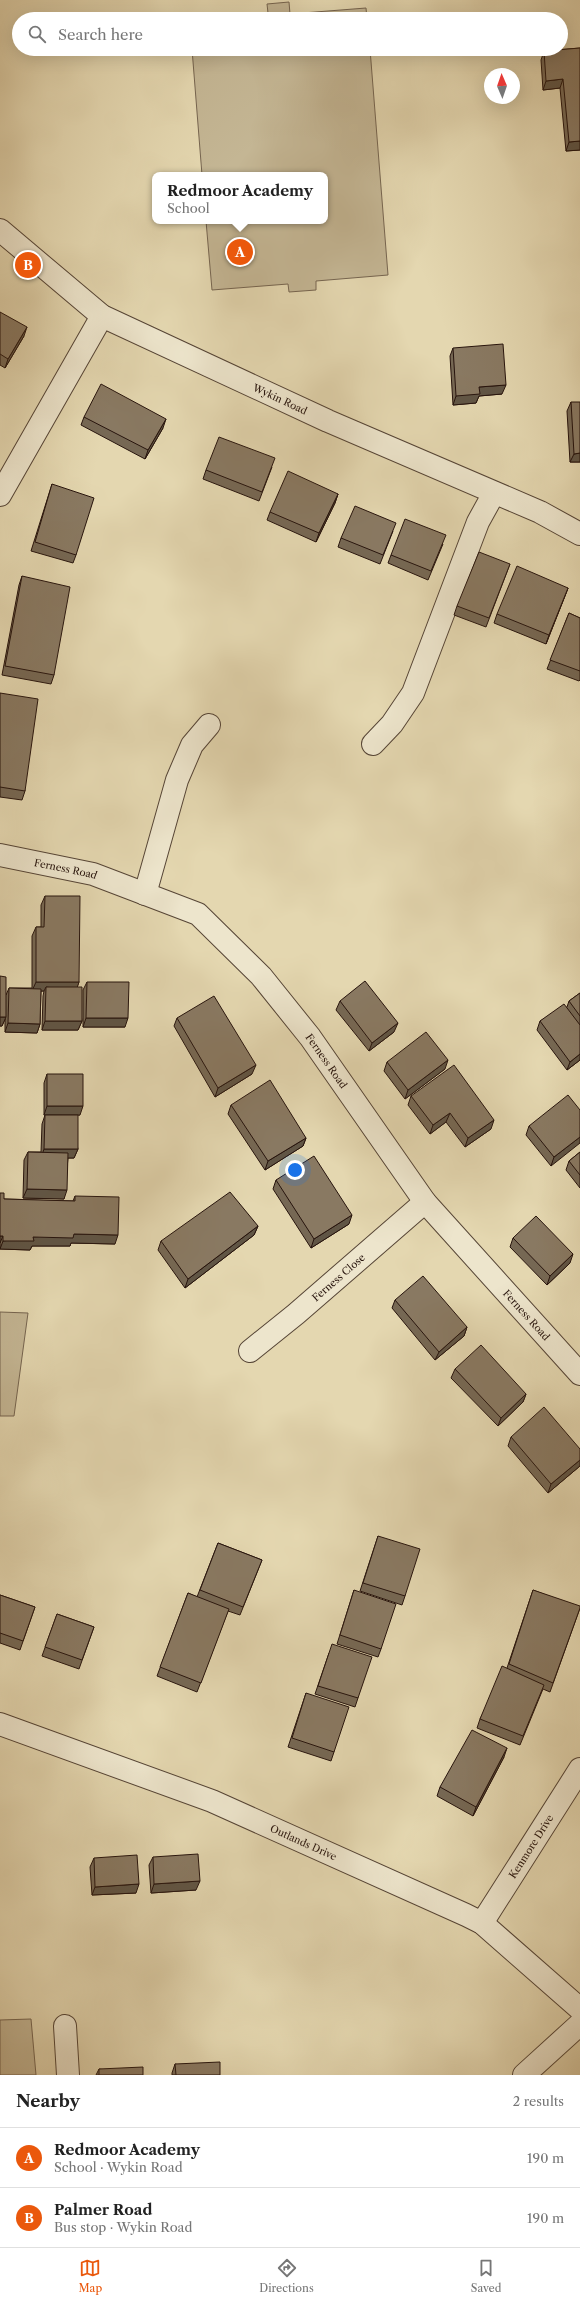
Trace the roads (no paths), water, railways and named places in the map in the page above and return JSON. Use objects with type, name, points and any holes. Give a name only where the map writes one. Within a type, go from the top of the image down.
[{"type":"street","name":"Wykin Road","points":[[0,230],[102,316],[328,421],[540,512],[580,534]]},
{"type":"street","points":[[0,495],[102,316]]},
{"type":"street","points":[[373,744],[392,724],[413,693],[478,522],[494,493]]},
{"type":"street","points":[[145,894],[177,780],[192,745],[209,725]]},
{"type":"street","name":"Ferness Road","points":[[0,855],[93,874],[198,914],[262,976],[310,1037],[425,1202],[577,1363]]},
{"type":"street","name":"Ferness Close","points":[[250,1351],[296,1314],[425,1202]]},
{"type":"street","name":"Outlands Drive","points":[[0,1724],[212,1802],[482,1923],[580,2009]]},
{"type":"street","name":"Kenmore Drive","points":[[482,1923],[580,1769]]},
{"type":"street","points":[[524,2075],[580,2024]]},
{"type":"street","points":[[65,2026],[68,2075]]},
{"type":"place","name":"Redmoor Academy","points":[[240,252]]},
{"type":"place","name":"Palmer Road","points":[[28,265]]}]
